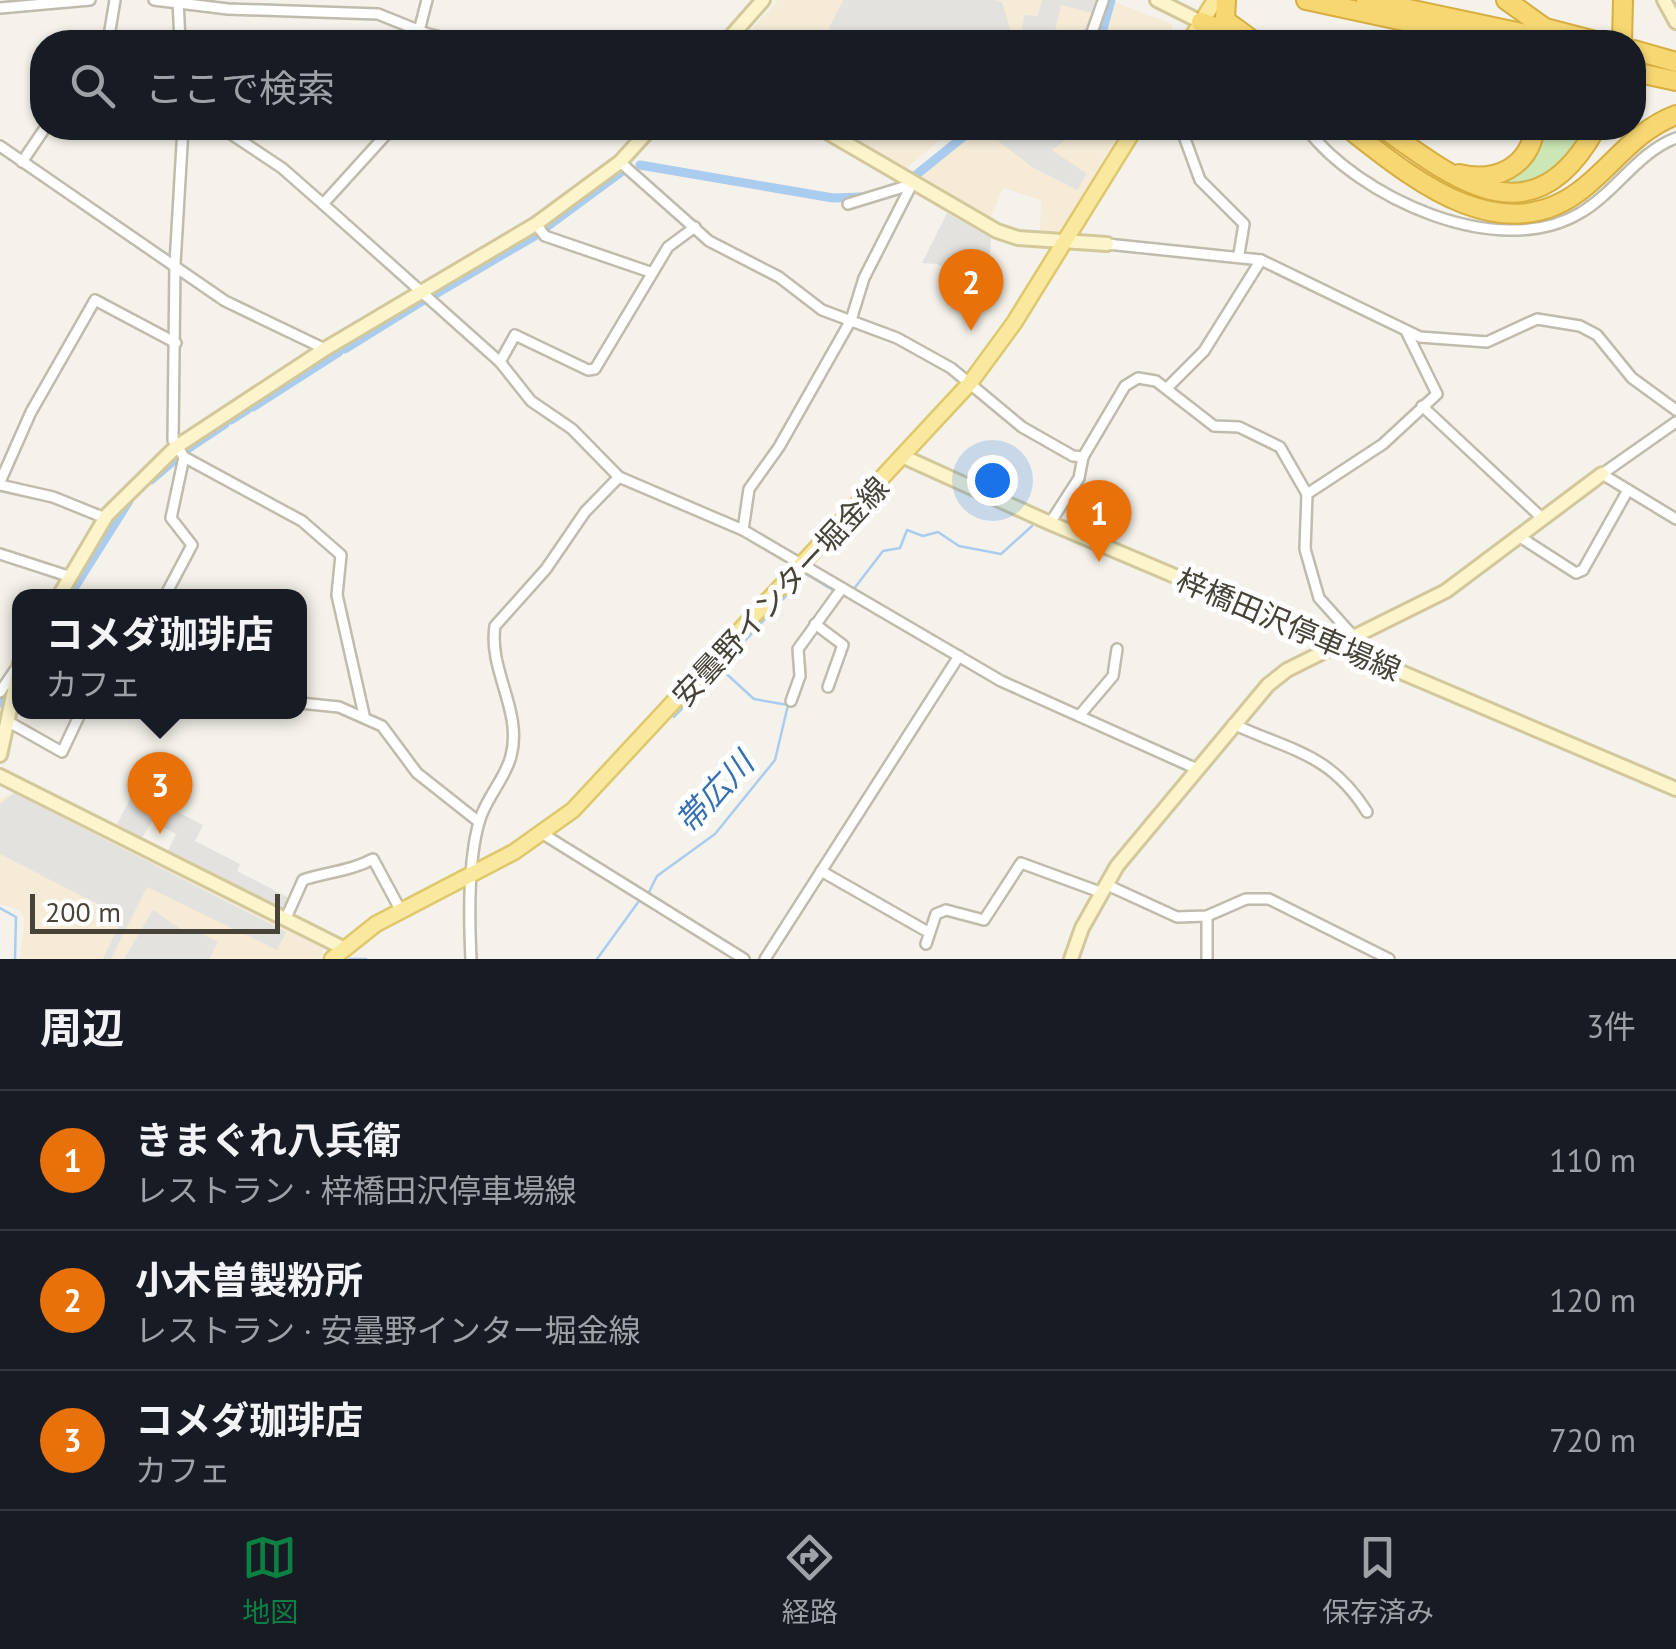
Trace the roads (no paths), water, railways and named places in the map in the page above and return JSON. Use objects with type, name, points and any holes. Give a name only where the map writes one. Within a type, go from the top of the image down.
[{"type":"highway","points":[[1226,0],[1225,20],[1237,30]]},
{"type":"highway","points":[[1290,0],[1401,30]]},
{"type":"highway","points":[[1306,0],[1445,30]]},
{"type":"highway","points":[[1366,0],[1507,30]]},
{"type":"highway","points":[[1506,0],[1552,30]]},
{"type":"highway","points":[[1623,0],[1628,30]]},
{"type":"highway","points":[[1633,0],[1633,30]]},
{"type":"highway","points":[[1201,22],[1211,30]]},
{"type":"highway","points":[[1201,22],[1221,30]]},
{"type":"highway","points":[[1646,58],[1676,64]]},
{"type":"highway","points":[[1646,64],[1676,82]]},
{"type":"highway","points":[[1646,131],[1676,115]]},
{"type":"highway","points":[[1364,140],[1426,185],[1491,213],[1545,210],[1586,186],[1634,140]]},
{"type":"highway","points":[[1401,140],[1472,188],[1520,191],[1563,171],[1587,140]]},
{"type":"highway","points":[[1427,159],[1471,177],[1493,176],[1523,158],[1530,140]]},
{"type":"highway","points":[[1426,185],[1484,200],[1513,201],[1538,195],[1576,171],[1597,140]]},
{"type":"main road","points":[[1196,30],[1215,0]]},
{"type":"main road","name":"安曇野インター堀金線","points":[[337,954],[401,911],[543,834],[592,793],[970,383],[1128,140]]},
{"type":"street","points":[[0,8],[90,0]]},
{"type":"street","points":[[110,30],[115,0]]},
{"type":"street","points":[[154,0],[228,9],[378,14],[412,30]]},
{"type":"street","points":[[425,30],[427,0]]},
{"type":"street","points":[[737,30],[763,0]]},
{"type":"street","points":[[1157,0],[1201,22]]},
{"type":"street","points":[[1664,0],[1676,22]]},
{"type":"street","points":[[178,1],[179,30]]},
{"type":"street","points":[[1093,30],[1103,1]]},
{"type":"street","points":[[1316,140],[1405,206],[1512,230],[1576,216],[1650,152],[1676,138]]},
{"type":"street","points":[[22,162],[36,140]]},
{"type":"street","points":[[169,589],[192,545],[170,518],[180,452],[175,264],[182,140]]},
{"type":"street","points":[[240,140],[282,168],[422,292],[500,362],[532,401],[572,430],[620,478],[743,530],[840,591],[959,656],[1197,769]]},
{"type":"street","points":[[323,204],[381,140]]},
{"type":"street","points":[[63,589],[106,518],[180,452],[326,350],[536,224],[620,162],[639,140]]},
{"type":"street","points":[[840,140],[997,232],[1065,242],[1239,254],[1261,260],[1407,333],[1473,343],[1498,340],[1537,319],[1580,326],[1597,335],[1632,378],[1676,410]]},
{"type":"street","points":[[1185,140],[1200,180],[1244,224],[1239,254]]},
{"type":"street","points":[[0,146],[225,301],[326,350]]},
{"type":"street","points":[[620,162],[709,241],[779,277],[808,302],[897,338],[970,383],[1022,427],[1073,456],[1083,457]]},
{"type":"street","points":[[848,204],[912,184]]},
{"type":"street","points":[[743,530],[748,489],[780,447],[851,320],[864,278],[912,184]]},
{"type":"street","points":[[536,224],[544,236],[650,272]]},
{"type":"street","points":[[500,362],[515,335],[588,370],[595,369],[668,246],[696,227]]},
{"type":"street","points":[[1168,387],[1204,351],[1261,260]]},
{"type":"street","points":[[106,518],[53,497],[0,484],[31,412],[96,300],[176,343]]},
{"type":"street","points":[[1307,494],[1382,444],[1437,394],[1407,333]]},
{"type":"street","points":[[1050,524],[1080,478],[1083,457],[1130,380],[1156,381],[1214,426],[1238,427],[1280,447],[1307,494],[1305,550],[1314,586],[1319,598],[1354,638]]},
{"type":"street","points":[[1422,406],[1543,519]]},
{"type":"street","points":[[1072,959],[1103,888],[1233,724],[1279,676],[1446,591],[1676,422]]},
{"type":"street","points":[[180,452],[302,521],[341,555],[337,594],[364,715]]},
{"type":"street","name":"梓橋田沢停車場線","points":[[904,456],[1050,524],[1676,789]]},
{"type":"street","points":[[1602,474],[1676,519]]},
{"type":"street","points":[[471,959],[479,822],[511,758],[508,692],[499,673],[495,626],[546,570],[585,512],[620,478]]},
{"type":"street","points":[[1520,536],[1576,573],[1583,570],[1628,490]]},
{"type":"street","points":[[0,554],[71,576]]},
{"type":"street","points":[[791,700],[800,676],[798,649],[840,591]]},
{"type":"street","points":[[815,624],[843,644],[828,688]]},
{"type":"street","points":[[1079,716],[1113,676],[1117,649]]},
{"type":"street","points":[[764,959],[959,656]]},
{"type":"street","points":[[307,704],[364,715],[394,736],[417,773],[479,822]]},
{"type":"street","points":[[0,755],[12,707]]},
{"type":"street","points":[[9,722],[62,752],[78,719]]},
{"type":"street","points":[[1233,724],[1278,740],[1330,767],[1367,812]]},
{"type":"street","points":[[0,776],[286,918],[337,954]]},
{"type":"street","points":[[543,834],[744,959]]},
{"type":"street","points":[[286,918],[303,880],[335,869],[355,869],[373,859],[401,911]]},
{"type":"street","points":[[821,871],[927,938],[932,918],[946,910],[984,920],[1021,863],[1176,916],[1207,916],[1246,899],[1269,899],[1389,959]]},
{"type":"street","points":[[1207,916],[1207,959]]},
{"type":"waterway","points":[[1102,30],[1111,0]]},
{"type":"waterway","points":[[916,175],[959,140]]},
{"type":"waterway","points":[[640,165],[833,198],[861,197]]},
{"type":"waterway","points":[[544,229],[624,170]]},
{"type":"waterway","points":[[432,296],[538,234]]},
{"type":"waterway","points":[[345,349],[424,300]]},
{"type":"waterway","points":[[253,407],[339,352]]},
{"type":"waterway","points":[[231,420],[247,410]]},
{"type":"waterway","points":[[186,450],[225,424]]},
{"type":"waterway","points":[[151,480],[179,456]]},
{"type":"waterway","points":[[73,589],[129,501]]},
{"type":"waterway","points":[[853,590],[883,551],[900,548],[907,530],[923,536],[938,532],[959,546],[1001,554],[1032,526]]},
{"type":"waterway","name":"帯広川","points":[[648,894],[657,876],[715,834],[775,760],[788,705],[754,699],[720,668],[806,574],[836,592]]},
{"type":"waterway","points":[[674,717],[719,669]]},
{"type":"waterway","points":[[0,703],[6,692]]},
{"type":"waterway","name":"帯広川","points":[[597,959],[639,901]]},
{"type":"waterway","name":"帯広川","points":[[0,908],[16,917],[15,959]]},
{"type":"waterway","name":"帯広川","points":[[350,959],[366,959]]},
{"type":"place","name":"小木曽製粉所","points":[[971,331]]},
{"type":"place","name":"きまぐれ八兵衛","points":[[1099,562]]},
{"type":"place","name":"コメダ珈琲店","points":[[160,834]]}]
